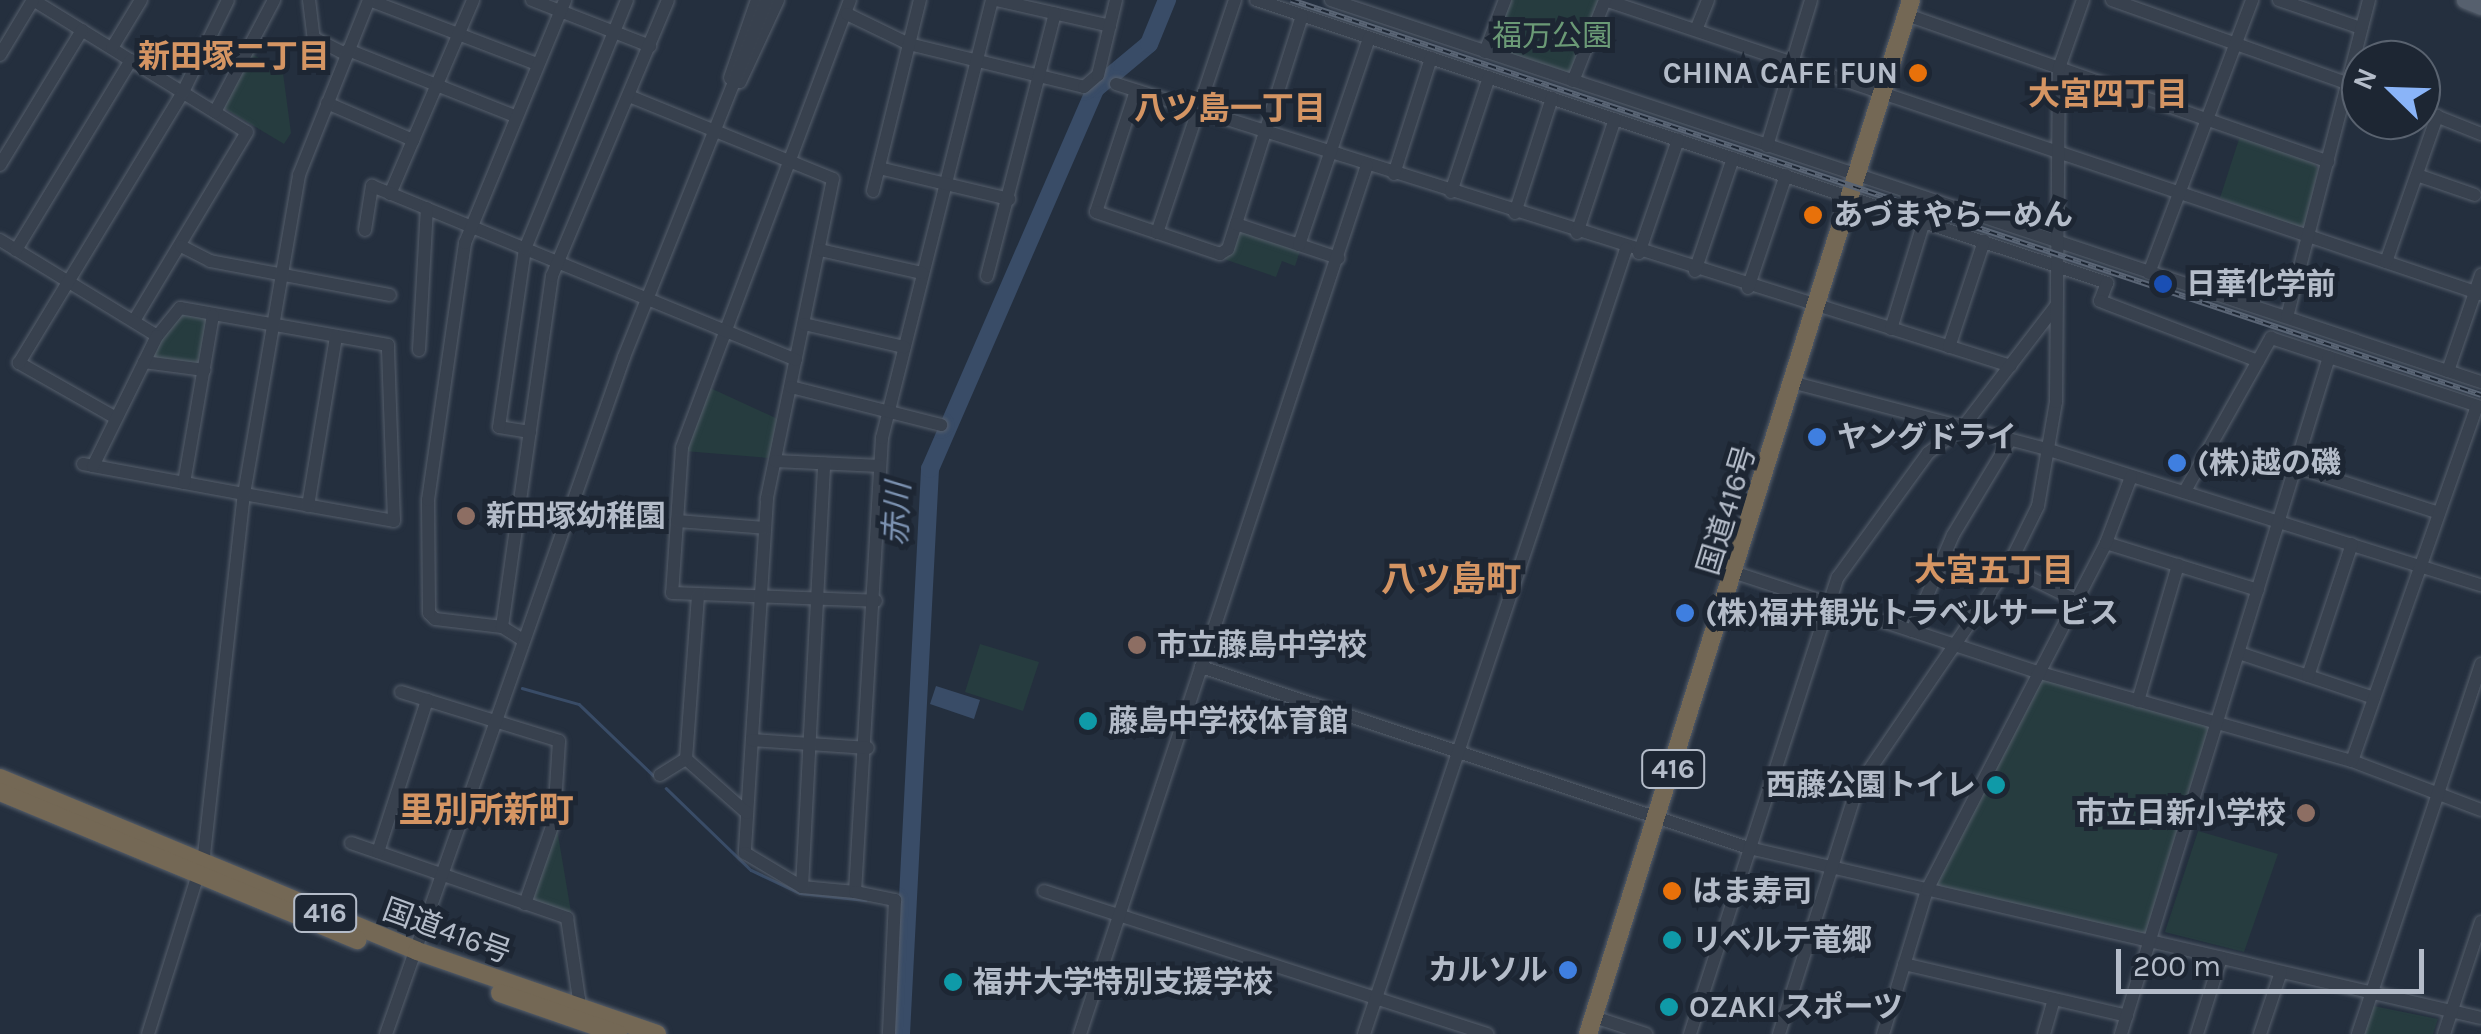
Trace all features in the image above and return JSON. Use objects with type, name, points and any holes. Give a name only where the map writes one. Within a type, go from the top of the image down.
[{"type":"highway","name":"国道416号","points":[[1591,1026],[1854,198],[1909,8]]},
{"type":"highway","name":"国道416号","points":[[0,778],[201,869]]},
{"type":"highway","name":"国道416号","points":[[0,792],[414,956],[574,1012],[656,1034]]},
{"type":"highway","name":"国道416号","points":[[574,1012],[618,1034]]},
{"type":"main road","points":[[2464,0],[2481,6]]},
{"type":"street","points":[[0,55],[33,0],[215,112],[247,138],[134,321]]},
{"type":"street","points":[[112,48],[141,0]]},
{"type":"street","points":[[116,418],[19,363],[183,92],[228,0]]},
{"type":"street","points":[[215,112],[274,0]]},
{"type":"street","points":[[309,0],[314,38],[515,116]]},
{"type":"street","points":[[148,1034],[201,869],[244,494],[299,175],[347,52],[369,0],[537,64]]},
{"type":"street","points":[[390,194],[472,0]]},
{"type":"street","points":[[532,0],[563,6],[650,46]]},
{"type":"street","points":[[530,432],[499,428],[525,249],[627,0]]},
{"type":"street","points":[[502,627],[552,276],[668,0]]},
{"type":"street","points":[[726,100],[732,62],[757,0]]},
{"type":"street","points":[[386,1034],[522,640],[646,300],[767,0]]},
{"type":"street","points":[[726,100],[750,68],[778,0]]},
{"type":"street","points":[[873,191],[920,0]]},
{"type":"street","points":[[855,892],[868,748],[882,438],[975,60],[994,0],[1110,26]]},
{"type":"street","points":[[876,601],[672,593],[682,448],[849,7],[909,44],[1084,87],[1098,75],[1116,0]]},
{"type":"street","points":[[1157,233],[1235,0]]},
{"type":"street","points":[[1256,0],[2107,283],[2100,301],[2258,361]]},
{"type":"street","points":[[1485,52],[1506,0]]},
{"type":"street","points":[[1573,81],[1605,0],[2478,293]]},
{"type":"street","points":[[1696,30],[1708,0]]},
{"type":"street","points":[[1768,146],[1810,0]]},
{"type":"street","points":[[1779,1034],[1857,788],[2008,568],[2038,506],[2056,402],[2059,68],[2084,0]]},
{"type":"street","points":[[2112,0],[2341,82]]},
{"type":"street","points":[[2149,272],[2252,0]]},
{"type":"street","points":[[2279,0],[2361,28]]},
{"type":"street","points":[[2360,40],[2369,0]]},
{"type":"street","points":[[1338,1],[2481,382]]},
{"type":"street","points":[[522,640],[502,627],[435,620],[429,613],[428,500],[472,226],[563,6]]},
{"type":"street","points":[[1909,8],[2059,68],[2328,162]]},
{"type":"street","points":[[988,276],[1055,14]]},
{"type":"street","points":[[1136,91],[1096,212],[1220,254],[1236,224],[1302,16]]},
{"type":"street","points":[[0,165],[82,30]]},
{"type":"street","points":[[1300,245],[1370,38]]},
{"type":"street","points":[[1394,174],[1431,58]]},
{"type":"street","points":[[16,250],[132,60]]},
{"type":"street","points":[[1452,192],[1489,77]]},
{"type":"street","points":[[1116,84],[1817,310],[2011,366]]},
{"type":"street","points":[[629,96],[833,180],[775,461],[765,528],[744,853],[802,886],[894,900],[889,1034]]},
{"type":"street","points":[[1515,213],[1552,98]]},
{"type":"street","points":[[327,102],[413,140]]},
{"type":"street","points":[[2441,117],[2481,134]]},
{"type":"street","points":[[1577,233],[1615,119]]},
{"type":"street","points":[[2287,317],[2341,124]]},
{"type":"street","points":[[1364,1034],[1633,251],[1678,140]]},
{"type":"street","points":[[2386,262],[2429,140]]},
{"type":"street","points":[[1694,270],[1733,158]]},
{"type":"street","points":[[1080,1034],[1368,165]]},
{"type":"street","points":[[879,168],[1010,199]]},
{"type":"street","points":[[2417,174],[2475,195]]},
{"type":"street","points":[[1748,288],[1786,175]]},
{"type":"street","points":[[365,230],[372,186],[796,360]]},
{"type":"street","points":[[419,350],[427,208]]},
{"type":"street","points":[[1890,330],[1924,221]]},
{"type":"street","points":[[1236,224],[1338,258]]},
{"type":"street","points":[[0,240],[157,336]]},
{"type":"street","points":[[1949,347],[1984,241]]},
{"type":"street","points":[[181,246],[210,261],[390,295]]},
{"type":"street","points":[[820,250],[922,273]]},
{"type":"street","points":[[2448,371],[2478,293],[2481,275]]},
{"type":"street","points":[[1690,1034],[1838,577],[1928,453],[1963,427],[2056,306]]},
{"type":"street","points":[[180,308],[213,314],[388,345],[394,521],[88,465],[157,336],[167,331],[180,308]]},
{"type":"street","points":[[184,483],[213,314]]},
{"type":"street","points":[[804,324],[904,346]]},
{"type":"street","points":[[308,506],[336,336]]},
{"type":"street","points":[[2185,491],[2271,338],[2479,406],[2352,761]]},
{"type":"street","points":[[2122,1034],[2329,357]]},
{"type":"street","points":[[144,362],[204,370]]},
{"type":"street","points":[[1795,382],[2185,491],[2481,585]]},
{"type":"street","points":[[791,387],[941,425]]},
{"type":"street","points":[[1912,631],[1953,534],[2010,440]]},
{"type":"street","points":[[775,461],[880,466]]},
{"type":"street","points":[[802,886],[824,464]]},
{"type":"street","points":[[2296,467],[2440,512]]},
{"type":"street","points":[[1887,1033],[1926,890],[2106,543],[2131,476]]},
{"type":"street","points":[[677,521],[765,528]]},
{"type":"street","points":[[2106,543],[2258,590]]},
{"type":"street","points":[[2308,676],[2352,544]]},
{"type":"street","points":[[2138,701],[2178,565]]},
{"type":"street","points":[[2008,568],[2076,600]]},
{"type":"street","points":[[1736,573],[2037,672],[2352,761],[2481,810]]},
{"type":"street","points":[[686,759],[698,594]]},
{"type":"street","points":[[2239,653],[2374,698]]},
{"type":"street","points":[[2358,1034],[2481,664]]},
{"type":"street","points":[[1201,667],[1749,848],[2481,1018]]},
{"type":"street","points":[[401,692],[558,741],[554,820],[526,904]]},
{"type":"street","points":[[378,852],[426,700]]},
{"type":"street","points":[[752,740],[868,748]]},
{"type":"street","points":[[660,775],[686,759]]},
{"type":"street","points":[[686,759],[747,813]]},
{"type":"street","points":[[351,843],[567,918],[574,1012]]},
{"type":"street","points":[[1044,891],[1487,1034]]},
{"type":"street","points":[[2444,1034],[2481,923]]},
{"type":"street","points":[[2197,1034],[2221,958]]},
{"type":"street","points":[[1904,964],[2127,1016]]},
{"type":"street","points":[[2260,1034],[2281,972]]},
{"type":"street","points":[[2044,1034],[2054,1000]]},
{"type":"street","points":[[1591,1026],[1646,1034]]},
{"type":"green space","name":"福万公園","points":[[1505,0],[1605,0],[1573,81],[1485,52]]},
{"type":"green space","points":[[249,52],[283,73],[291,133],[284,144],[224,108]]},
{"type":"green space","points":[[2240,136],[2313,161],[2318,170],[2305,225],[2297,228],[2220,198]]},
{"type":"green space","points":[[1236,224],[1301,248],[1295,266],[1282,261],[1276,277],[1224,259]]},
{"type":"green space","points":[[180,308],[213,315],[204,370],[144,362]]},
{"type":"green space","points":[[706,386],[780,420],[769,458],[684,451]]},
{"type":"green space","points":[[980,644],[1039,662],[1023,711],[965,692]]},
{"type":"green space","points":[[2035,675],[2211,727],[2146,937],[1935,887]]},
{"type":"green space","points":[[556,823],[572,918],[526,901]]},
{"type":"green space","points":[[2198,831],[2278,854],[2244,952],[2165,932]]},
{"type":"green space","points":[[2368,1005],[2438,1019],[2433,1034],[2359,1034]]},
{"type":"water","points":[[936,686],[980,700],[974,719],[930,704]]},
{"type":"waterway","name":"赤川","points":[[901,1034],[930,469],[1095,89],[1149,44],[1167,0]]},
{"type":"waterway","points":[[522,688],[579,704],[653,775]]},
{"type":"waterway","points":[[666,788],[751,870],[800,893],[866,900]]},
{"type":"railway","points":[[1291,0],[2481,395]]},
{"type":"place","name":"CHINA CAFE FUN","points":[[1918,73]]},
{"type":"place","name":"あづまやらーめん","points":[[1813,215]]},
{"type":"place","name":"日華化学前","points":[[2163,284]]},
{"type":"place","name":"ヤングドライ","points":[[1817,437]]},
{"type":"place","name":"(株)越の磯","points":[[2177,463]]},
{"type":"place","name":"新田塚幼稚園","points":[[466,516]]},
{"type":"place","name":"(株)福井観光トラベルサービス","points":[[1685,613]]},
{"type":"place","name":"市立藤島中学校","points":[[1137,645]]},
{"type":"place","name":"藤島中学校体育館","points":[[1088,721]]},
{"type":"place","name":"西藤公園トイレ","points":[[1996,785]]},
{"type":"place","name":"市立日新小学校","points":[[2306,813]]},
{"type":"place","name":"はま寿司","points":[[1672,891]]},
{"type":"place","name":"リベルテ竜郷","points":[[1672,940]]},
{"type":"place","name":"カルソル","points":[[1568,970]]},
{"type":"place","name":"福井大学特別支援学校","points":[[953,982]]},
{"type":"place","name":"OZAKI スポーツ","points":[[1669,1007]]},
{"type":"district","name":"新田塚二丁目","points":[[234,57]]},
{"type":"district","name":"大宮四丁目","points":[[2108,95]]},
{"type":"district","name":"八ツ島一丁目","points":[[1230,109]]},
{"type":"district","name":"大宮五丁目","points":[[1994,571]]},
{"type":"district","name":"八ツ島町","points":[[1451,580]]},
{"type":"district","name":"里別所新町","points":[[486,811]]}]
